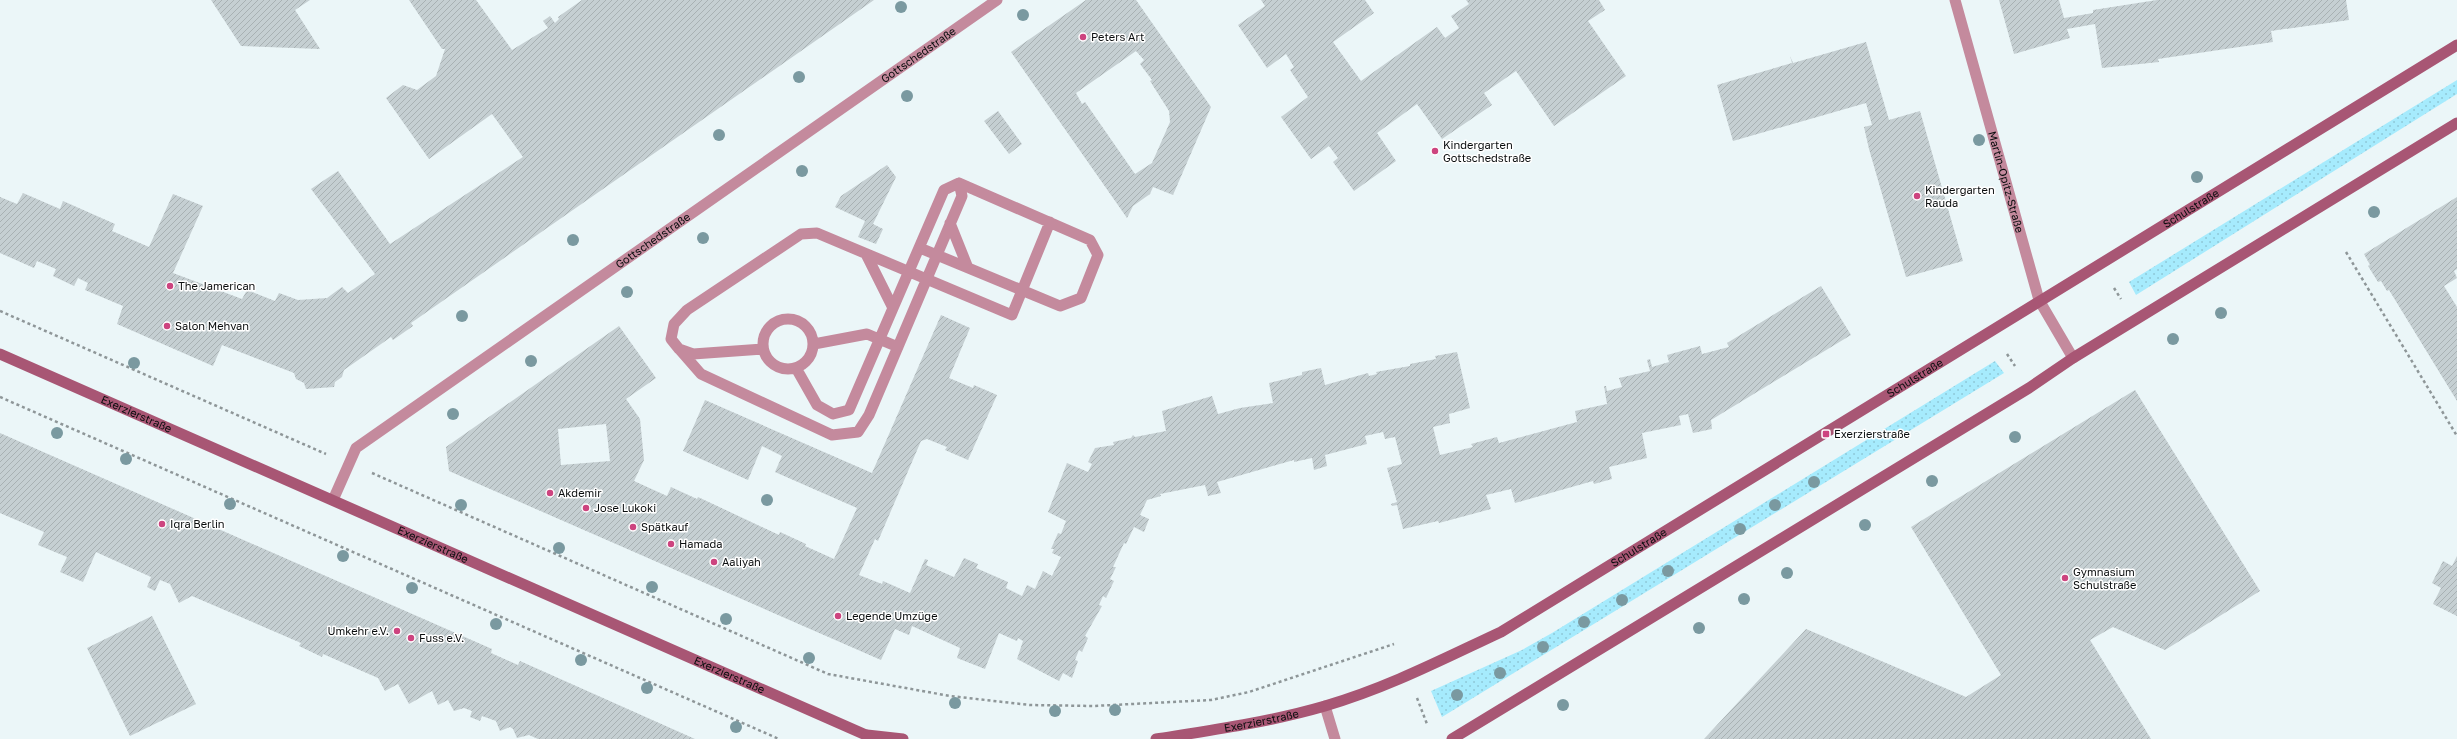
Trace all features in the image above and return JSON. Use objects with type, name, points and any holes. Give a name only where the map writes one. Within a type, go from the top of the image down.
[{"type":"main road","name":"Schulstraße","points":[[1364,693],[1407,676],[1501,632],[1935,368],[2039,300],[2099,266],[2457,46]]},
{"type":"main road","points":[[1452,739],[2029,388],[2073,358],[2457,123]]},
{"type":"main road","name":"Exerzierstraße","points":[[0,354],[871,737],[903,739]]},
{"type":"main road","name":"Exerzierstraße","points":[[1156,739],[1242,725],[1325,706],[1364,693]]},
{"type":"street","name":"Gottschedstraße","points":[[333,500],[356,448],[997,0]]},
{"type":"street","name":"Martin-Opitz-Straße","points":[[1955,0],[2039,300],[2073,358]]},
{"type":"street","points":[[959,183],[962,196],[950,223],[937,255],[926,280],[869,415],[858,432],[832,435],[701,374],[671,339],[674,324],[687,310],[801,234],[817,233],[926,280],[1012,315],[1050,222]]},
{"type":"street","points":[[796,368],[817,405],[834,414],[849,410],[944,190],[959,183],[1090,240],[1098,254],[1081,298],[1060,306],[920,248]]},
{"type":"street","points":[[950,223],[968,268]]},
{"type":"street","points":[[866,254],[893,308]]},
{"type":"street","points":[[786,319],[797,320],[806,325],[812,334],[814,344],[812,355],[805,363],[796,368],[785,369],[775,366],[768,358],[764,349],[763,339],[768,329],[776,322],[786,319]]},
{"type":"street","points":[[814,344],[867,334],[898,346]]},
{"type":"street","points":[[679,349],[693,354],[764,349]]},
{"type":"street","points":[[1325,706],[1335,739]]},
{"type":"path","points":[[2346,252],[2457,436]]},
{"type":"path","points":[[2114,288],[2123,300]]},
{"type":"path","points":[[0,311],[828,674],[950,696],[1030,706],[1093,706],[1211,700],[1249,692],[1394,644]]},
{"type":"path","points":[[2007,354],[2015,367]]},
{"type":"path","points":[[0,397],[779,739]]},
{"type":"path","points":[[1416,697],[1428,724]]},
{"type":"shaded area","points":[[2457,80],[2457,94],[2136,295],[2129,282]]},
{"type":"shaded area","points":[[1995,361],[2004,373],[1442,717],[1431,691],[1522,650],[1552,633]]},
{"type":"building","points":[[211,0],[310,0],[295,10],[320,49],[241,46]]},
{"type":"building","points":[[409,0],[476,0],[512,50],[548,28],[543,21],[550,16],[555,23],[559,19],[558,17],[582,0],[874,0],[411,323],[413,326],[393,340],[391,337],[344,370],[342,377],[335,382],[334,387],[306,389],[304,383],[296,379],[294,373],[222,345],[213,366],[117,324],[123,306],[85,290],[88,283],[78,278],[74,286],[53,276],[56,269],[37,261],[34,268],[0,253],[0,197],[17,204],[23,193],[60,209],[63,201],[115,224],[112,231],[149,247],[173,194],[203,206],[173,273],[242,299],[247,290],[275,301],[279,293],[298,300],[327,298],[342,287],[348,293],[375,274],[311,189],[338,171],[390,244],[523,157],[492,114],[429,159],[386,98],[403,85],[417,90],[436,76],[445,49],[442,49]]},
{"type":"building","points":[[1086,0],[1136,0],[1211,107],[1173,195],[1153,187],[1150,194],[1133,206],[1127,218],[1011,52]],"holes":[[[1136,51],[1144,60],[1140,64],[1152,80],[1150,81],[1169,111],[1170,122],[1152,163],[1135,174],[1085,102],[1082,104],[1076,93]]]},
{"type":"building","points":[[1261,0],[1365,0],[1374,13],[1333,42],[1361,81],[1437,27],[1445,38],[1459,28],[1451,16],[1469,4],[1466,0],[1599,0],[1605,10],[1588,21],[1626,76],[1554,126],[1516,71],[1484,93],[1492,105],[1442,139],[1417,104],[1377,133],[1396,161],[1354,191],[1333,162],[1338,158],[1329,146],[1311,159],[1281,117],[1308,97],[1290,70],[1294,67],[1286,54],[1267,68],[1238,25],[1265,6]]},
{"type":"building","points":[[1999,0],[2059,0],[2064,18],[2093,13],[2093,10],[2157,0],[2346,0],[2349,20],[2271,31],[2273,42],[2158,59],[2159,62],[2102,68],[2095,24],[2067,29],[2070,38],[2014,54]]},
{"type":"building","points":[[1866,42],[1889,120],[1920,111],[1963,261],[1906,277],[1869,149],[1864,127],[1872,125],[1866,103],[1733,141],[1717,85],[1792,63],[1790,56],[1793,63]]},
{"type":"building","points":[[998,111],[1022,144],[1009,154],[984,121]]},
{"type":"building","points":[[887,165],[896,177],[873,224],[883,229],[876,244],[858,237],[865,221],[835,207],[841,196]]},
{"type":"building","points":[[2457,197],[2457,269],[2454,271],[2457,278],[2444,286],[2457,307],[2457,401],[2389,290],[2387,291],[2381,281],[2378,282],[2368,266],[2370,265],[2364,254]]},
{"type":"building","points":[[1821,286],[1851,335],[1711,420],[1712,429],[1693,433],[1688,414],[1679,416],[1681,425],[1642,433],[1647,458],[1609,467],[1612,479],[1594,484],[1593,481],[1515,503],[1511,489],[1486,495],[1491,509],[1439,523],[1438,521],[1403,529],[1397,505],[1392,506],[1391,504],[1397,502],[1387,468],[1402,464],[1395,437],[1385,439],[1383,432],[1365,436],[1367,444],[1325,455],[1327,466],[1314,470],[1312,458],[1294,462],[1294,460],[1217,482],[1221,493],[1208,496],[1205,485],[1160,494],[1161,496],[1147,500],[1140,515],[1149,519],[1144,532],[1134,527],[1126,544],[1124,543],[1113,567],[1116,567],[1110,579],[1114,581],[1106,598],[1103,596],[1099,605],[1102,606],[1085,636],[1088,638],[1082,652],[1079,650],[1075,660],[1078,661],[1072,678],[1063,673],[1059,681],[1017,659],[1023,641],[1018,638],[1017,641],[999,633],[985,669],[957,658],[960,648],[912,626],[909,635],[895,629],[881,660],[449,471],[446,447],[619,326],[656,378],[626,399],[640,419],[644,460],[634,481],[667,496],[671,487],[697,499],[698,497],[779,535],[780,532],[806,544],[805,546],[834,559],[857,508],[775,472],[782,456],[762,446],[748,480],[683,451],[705,400],[872,473],[941,315],[970,328],[949,378],[973,388],[974,385],[997,395],[968,460],[945,450],[947,447],[927,439],[921,441],[878,541],[875,539],[859,575],[882,584],[883,581],[910,593],[925,559],[928,560],[926,565],[954,577],[964,558],[978,564],[976,568],[1008,582],[1006,588],[1022,596],[1027,585],[1035,589],[1043,571],[1052,576],[1061,557],[1052,553],[1054,549],[1051,549],[1058,533],[1061,534],[1066,521],[1048,512],[1067,463],[1088,472],[1092,464],[1088,462],[1095,448],[1114,445],[1113,442],[1131,438],[1133,435],[1135,437],[1166,431],[1162,411],[1212,396],[1218,414],[1240,408],[1273,403],[1269,383],[1302,375],[1302,372],[1321,368],[1325,385],[1368,373],[1369,376],[1377,374],[1376,372],[1410,366],[1410,364],[1436,359],[1435,356],[1457,352],[1470,408],[1449,414],[1450,423],[1433,427],[1440,455],[1473,447],[1471,444],[1497,437],[1499,443],[1577,422],[1575,411],[1607,404],[1604,386],[1606,386],[1607,391],[1622,387],[1619,378],[1650,371],[1647,360],[1650,359],[1652,367],[1669,362],[1667,355],[1700,346],[1702,354],[1729,347],[1727,343]],"holes":[[[606,424],[610,461],[561,465],[558,429]]]},
{"type":"building","points":[[2135,390],[2260,591],[2165,650],[2113,627],[2090,640],[2151,739],[1704,739],[1806,629],[1966,697],[2001,675],[1911,527]]},
{"type":"building","points":[[0,433],[492,649],[491,653],[518,665],[520,661],[695,739],[538,739],[529,735],[517,738],[513,729],[510,727],[500,731],[496,721],[482,716],[480,721],[470,717],[472,711],[464,708],[454,711],[448,700],[438,705],[432,691],[409,704],[398,684],[385,691],[378,678],[323,654],[322,657],[299,646],[301,643],[192,596],[179,603],[170,584],[160,580],[155,591],[147,587],[151,577],[96,552],[83,582],[60,572],[67,557],[38,545],[44,532],[0,513]]},
{"type":"building","points":[[2457,556],[2457,616],[2433,604],[2441,588],[2432,583],[2443,561],[2452,566]]},
{"type":"building","points":[[152,616],[196,704],[130,736],[87,648]]},
{"type":"place","name":"Peters Art","points":[[1083,37]]},
{"type":"place","name":"Kindergarten Gottschedstraße","points":[[1435,151]]},
{"type":"place","name":"Kindergarten Rauda","points":[[1917,196]]},
{"type":"place","name":"The Jamerican","points":[[170,286]]},
{"type":"place","name":"Salon Mehvan","points":[[167,326]]},
{"type":"place","name":"Exerzierstraße","points":[[1826,434]]},
{"type":"place","name":"Akdemir","points":[[550,493]]},
{"type":"place","name":"Jose Lukoki","points":[[586,508]]},
{"type":"place","name":"Iqra Berlin","points":[[162,524]]},
{"type":"place","name":"Spätkauf","points":[[633,527]]},
{"type":"place","name":"Hamada","points":[[671,544]]},
{"type":"place","name":"Aaliyah","points":[[714,562]]},
{"type":"place","name":"Gymnasium Schulstraße","points":[[2065,578]]},
{"type":"place","name":"Legende Umzüge","points":[[838,616]]},
{"type":"place","name":"Umkehr e.V.","points":[[397,631]]},
{"type":"place","name":"Fuss e.V.","points":[[411,638]]}]
